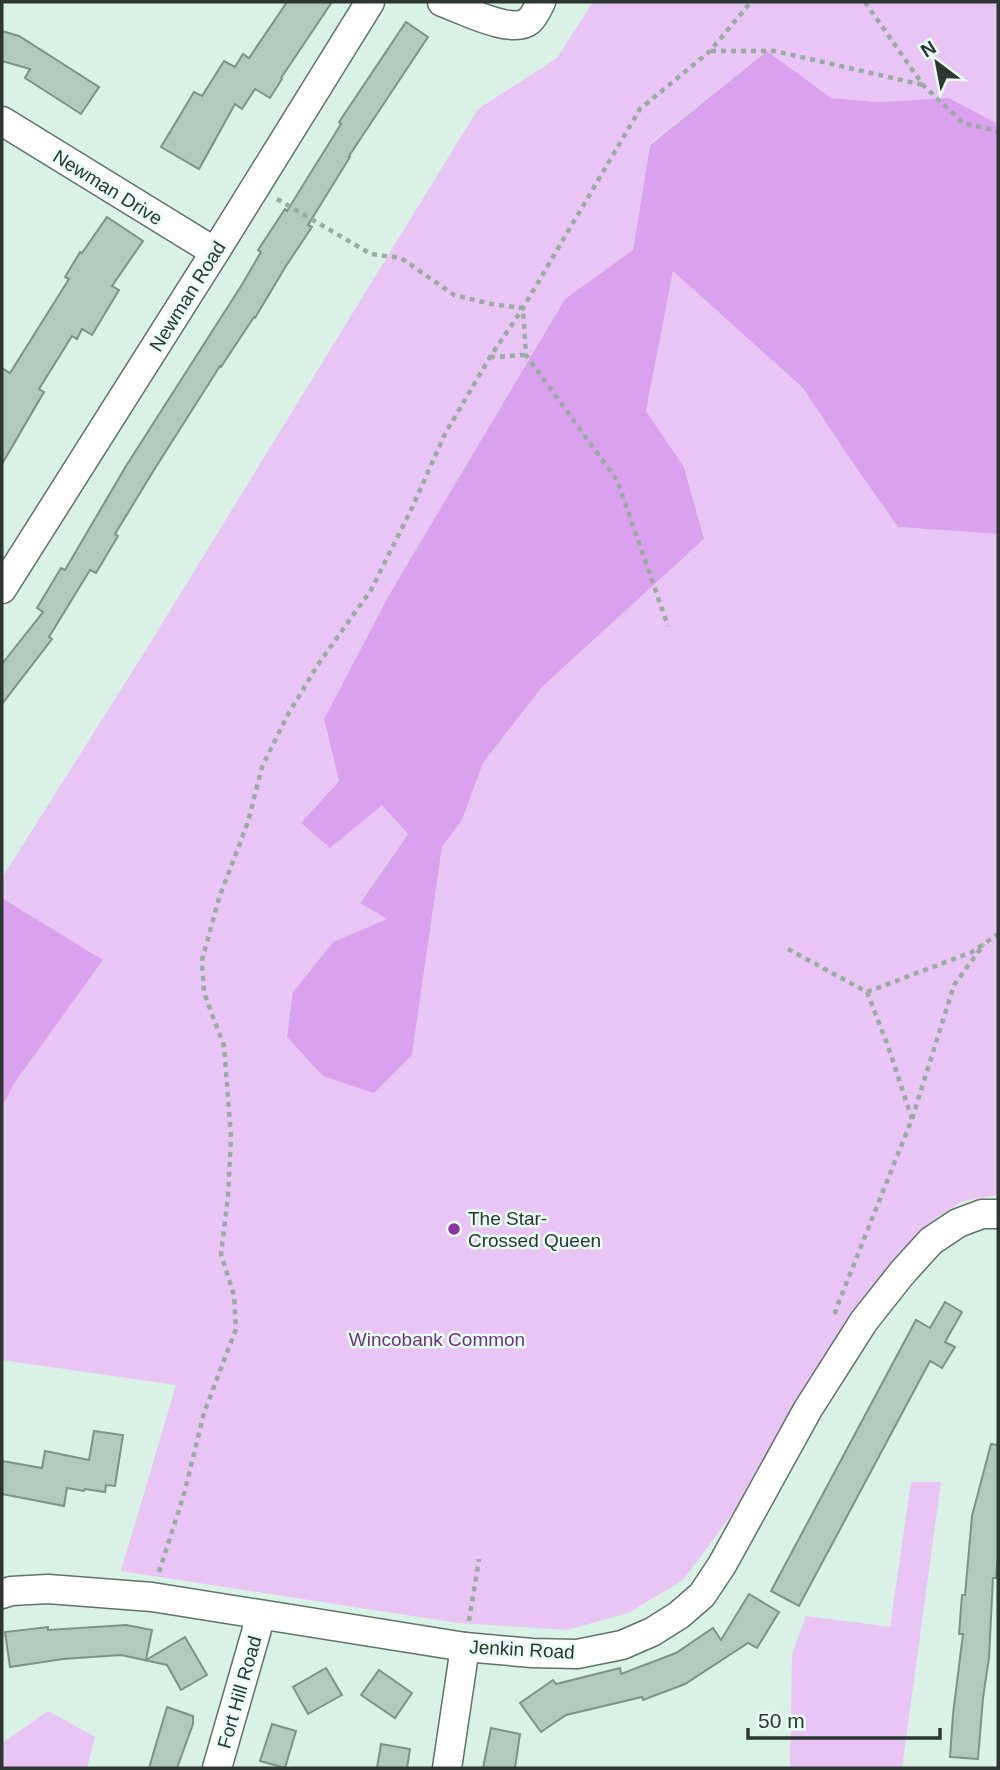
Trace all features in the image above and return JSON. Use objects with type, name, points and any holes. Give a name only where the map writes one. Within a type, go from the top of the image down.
[{"type":"street","name":"Newman Road","points":[[2,589],[370,2]]},
{"type":"street","points":[[442,2],[503,25],[519,26],[530,21],[541,2]]},
{"type":"street","name":"Newman Drive","points":[[2,121],[215,252]]},
{"type":"street","name":"Jenkin Road","points":[[2,1594],[48,1589],[152,1597],[465,1647],[532,1654],[577,1654],[622,1645],[652,1633],[702,1595],[722,1565],[808,1409],[864,1321],[902,1273],[931,1241],[958,1223],[982,1214],[998,1214]]},
{"type":"street","name":"Fort Hill Road","points":[[217,1768],[261,1615]]},
{"type":"street","points":[[447,1768],[465,1647]]},
{"type":"path","points":[[152,1597],[184,1494],[204,1413],[236,1329],[234,1295],[221,1254],[231,1137],[225,1059],[204,993],[202,960],[219,898],[248,822],[262,767],[286,718],[317,666],[371,590],[445,434],[640,109],[710,51],[751,2]]},
{"type":"path","points":[[865,2],[923,85],[963,123],[998,131]]},
{"type":"path","points":[[710,51],[775,51],[923,85]]},
{"type":"path","points":[[255,186],[371,254],[401,258],[454,295],[523,308]]},
{"type":"path","points":[[523,308],[526,355],[617,480],[668,626]]},
{"type":"path","points":[[490,358],[526,355]]},
{"type":"path","points":[[867,992],[972,952],[998,934]]},
{"type":"path","points":[[848,1346],[835,1323],[836,1309],[912,1119],[954,985],[984,944]]},
{"type":"path","points":[[788,949],[867,992],[912,1119]]},
{"type":"path","points":[[465,1647],[479,1559]]},
{"type":"green space","name":"Wincobank Common","points":[[593,2],[998,2],[998,124],[949,98],[879,102],[830,98],[767,51],[650,144],[633,250],[565,299],[389,595],[324,719],[339,781],[301,823],[330,848],[382,804],[408,834],[360,902],[388,919],[333,942],[293,992],[412,1055],[442,847],[462,820],[483,763],[542,687],[704,539],[684,467],[646,411],[673,270],[803,388],[898,527],[998,534],[998,1195],[963,1201],[933,1220],[848,1325],[733,1513],[683,1580],[628,1613],[567,1630],[458,1623],[121,1571],[176,1385],[2,1360],[2,1107],[15,1082],[103,960],[2,898],[2,878],[144,653],[478,109],[557,58]]},
{"type":"green space","points":[[911,1482],[941,1482],[902,1768],[790,1768],[792,1654],[806,1616],[890,1627]]},
{"type":"green space","points":[[48,1711],[95,1737],[87,1768],[2,1768],[2,1743]]},
{"type":"shaded area","points":[[767,51],[831,98],[879,102],[949,98],[998,124],[998,534],[898,527],[803,388],[673,271],[646,411],[684,467],[704,539],[542,687],[483,763],[462,820],[442,847],[412,1055],[374,1093],[323,1076],[287,1037],[293,992],[333,942],[387,919],[360,903],[408,834],[382,805],[330,848],[301,823],[339,781],[324,719],[389,595],[565,299],[633,250],[650,145]]},
{"type":"shaded area","points":[[2,898],[103,960],[15,1082],[2,1107]]},
{"type":"building","points":[[287,2],[332,2],[270,98],[255,89],[242,109],[235,104],[199,169],[161,147],[194,92],[202,96],[224,61],[235,67],[243,54],[249,58]]},
{"type":"building","points":[[406,22],[428,37],[349,156],[308,225],[312,227],[255,318],[220,366],[154,470],[115,534],[118,536],[96,573],[90,570],[49,637],[52,639],[2,704],[2,664],[43,612],[37,608],[61,568],[65,570],[126,466],[243,283],[261,252],[258,250],[285,209],[287,211],[341,124],[339,122]]},
{"type":"building","points":[[2,31],[19,36],[99,87],[81,114],[25,78],[30,69],[2,61]]},
{"type":"building","points":[[107,217],[143,241],[112,286],[119,290],[92,335],[82,329],[77,339],[72,336],[39,389],[44,392],[2,464],[2,368],[10,373],[69,279],[65,277],[80,252],[82,253]]},
{"type":"building","points":[[945,1302],[962,1312],[945,1342],[955,1347],[942,1368],[930,1361],[799,1606],[771,1591],[916,1320],[930,1328]]},
{"type":"building","points":[[94,1431],[123,1435],[115,1486],[106,1485],[105,1492],[67,1488],[64,1506],[2,1494],[2,1461],[42,1468],[45,1451],[89,1460]]},
{"type":"building","points":[[991,1444],[998,1445],[998,1556],[996,1578],[993,1578],[989,1658],[978,1759],[950,1757],[963,1634],[959,1634],[962,1595],[965,1595],[972,1516]]},
{"type":"building","points":[[749,1594],[779,1612],[757,1648],[748,1643],[685,1684],[643,1700],[642,1697],[566,1715],[541,1732],[520,1703],[553,1680],[556,1684],[620,1668],[621,1674],[676,1653],[713,1628],[721,1640]]},
{"type":"building","points":[[126,1625],[152,1630],[146,1660],[185,1637],[207,1675],[181,1690],[167,1665],[121,1655],[63,1659],[10,1667],[5,1632],[48,1627],[48,1630]]},
{"type":"building","points":[[326,1668],[342,1695],[308,1714],[293,1687]]},
{"type":"building","points":[[379,1670],[412,1693],[395,1718],[361,1695]]},
{"type":"building","points":[[167,1707],[193,1716],[193,1724],[177,1768],[149,1768]]},
{"type":"building","points":[[272,1724],[296,1731],[285,1768],[260,1761]]},
{"type":"building","points":[[491,1728],[520,1734],[515,1768],[483,1768]]},
{"type":"building","points":[[381,1744],[410,1749],[407,1768],[377,1768]]},
{"type":"place","name":"The Star- Crossed Queen","points":[[454,1229]]}]
